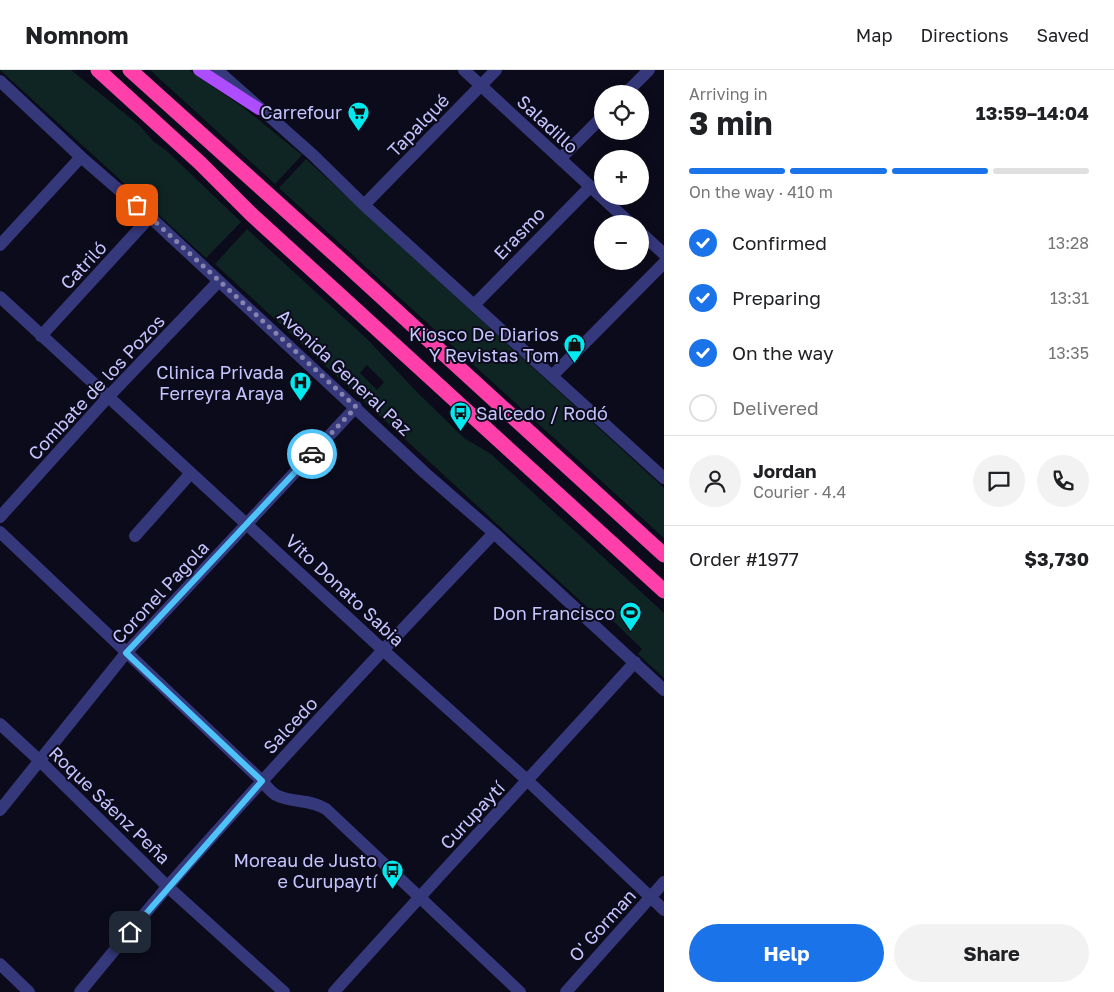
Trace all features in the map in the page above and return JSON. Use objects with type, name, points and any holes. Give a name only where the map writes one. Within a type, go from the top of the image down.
[{"type":"highway","points":[[93,70],[113,83]]},
{"type":"highway","points":[[98,70],[200,163],[257,219],[664,591]]},
{"type":"highway","points":[[130,70],[341,260],[664,556]]},
{"type":"main road","points":[[199,70],[259,109]]},
{"type":"street","points":[[217,70],[313,155],[364,204],[664,478]]},
{"type":"street","name":"Saladillo","points":[[464,70],[621,215]]},
{"type":"street","name":"Tapalqué","points":[[364,204],[496,70]]},
{"type":"street","points":[[634,85],[649,70]]},
{"type":"street","name":"Avenida General Paz","points":[[0,81],[664,690]]},
{"type":"street","points":[[560,159],[594,125]]},
{"type":"street","points":[[0,246],[82,157]]},
{"type":"street","name":"Erasmo","points":[[474,304],[590,186]]},
{"type":"street","name":"Catriló","points":[[41,336],[150,217]]},
{"type":"street","points":[[649,240],[664,254]]},
{"type":"street","points":[[553,375],[664,263]]},
{"type":"street","name":"Combate de los Pozos","points":[[0,517],[108,397],[219,281]]},
{"type":"street","name":"Vito Donato Sabia","points":[[0,297],[528,781],[664,910]]},
{"type":"street","name":"Coronel Pagola","points":[[0,810],[126,653],[356,407]]},
{"type":"street","points":[[135,536],[192,473]]},
{"type":"street","points":[[0,532],[278,796],[316,804],[326,809],[418,898],[520,992]]},
{"type":"street","name":"Salcedo","points":[[80,992],[168,887],[262,781],[494,533]]},
{"type":"street","name":"Curupaytí","points":[[334,992],[635,662]]},
{"type":"street","name":"Roque Sáenz Peña","points":[[0,724],[168,887],[284,992]]},
{"type":"street","name":"O' Gorman","points":[[566,992],[664,882]]},
{"type":"street","points":[[1,968],[29,992]]},
{"type":"green space","points":[[0,70],[71,70],[139,125],[153,141],[168,152],[241,222],[206,258]]},
{"type":"green space","points":[[150,70],[189,70],[244,108],[302,155],[275,184]]},
{"type":"green space","points":[[306,159],[664,488],[664,538],[279,188]]},
{"type":"green space","points":[[247,229],[367,339],[464,438],[491,454],[664,613],[664,678],[638,654],[642,649],[606,614],[600,619],[215,264]],"holes":[[[367,365],[384,382],[377,390],[360,373]]]},
{"type":"way so far","points":[[137,205],[356,407],[312,454]]},
{"type":"place","name":"Carrefour","points":[[358,131]]},
{"type":"place","name":"Kiosco De Diarios Y Revistas Tom","points":[[575,363]]},
{"type":"place","name":"Clinica Privada Ferreyra Araya","points":[[300,401]]},
{"type":"place","name":"Salcedo / Rodó","points":[[460,432]]},
{"type":"place","name":"Don Francisco","points":[[631,632]]},
{"type":"place","name":"Moreau de Justo e Curupaytí","points":[[393,889]]},
{"type":"route","points":[[130,932],[262,781],[126,653],[312,454]]}]
